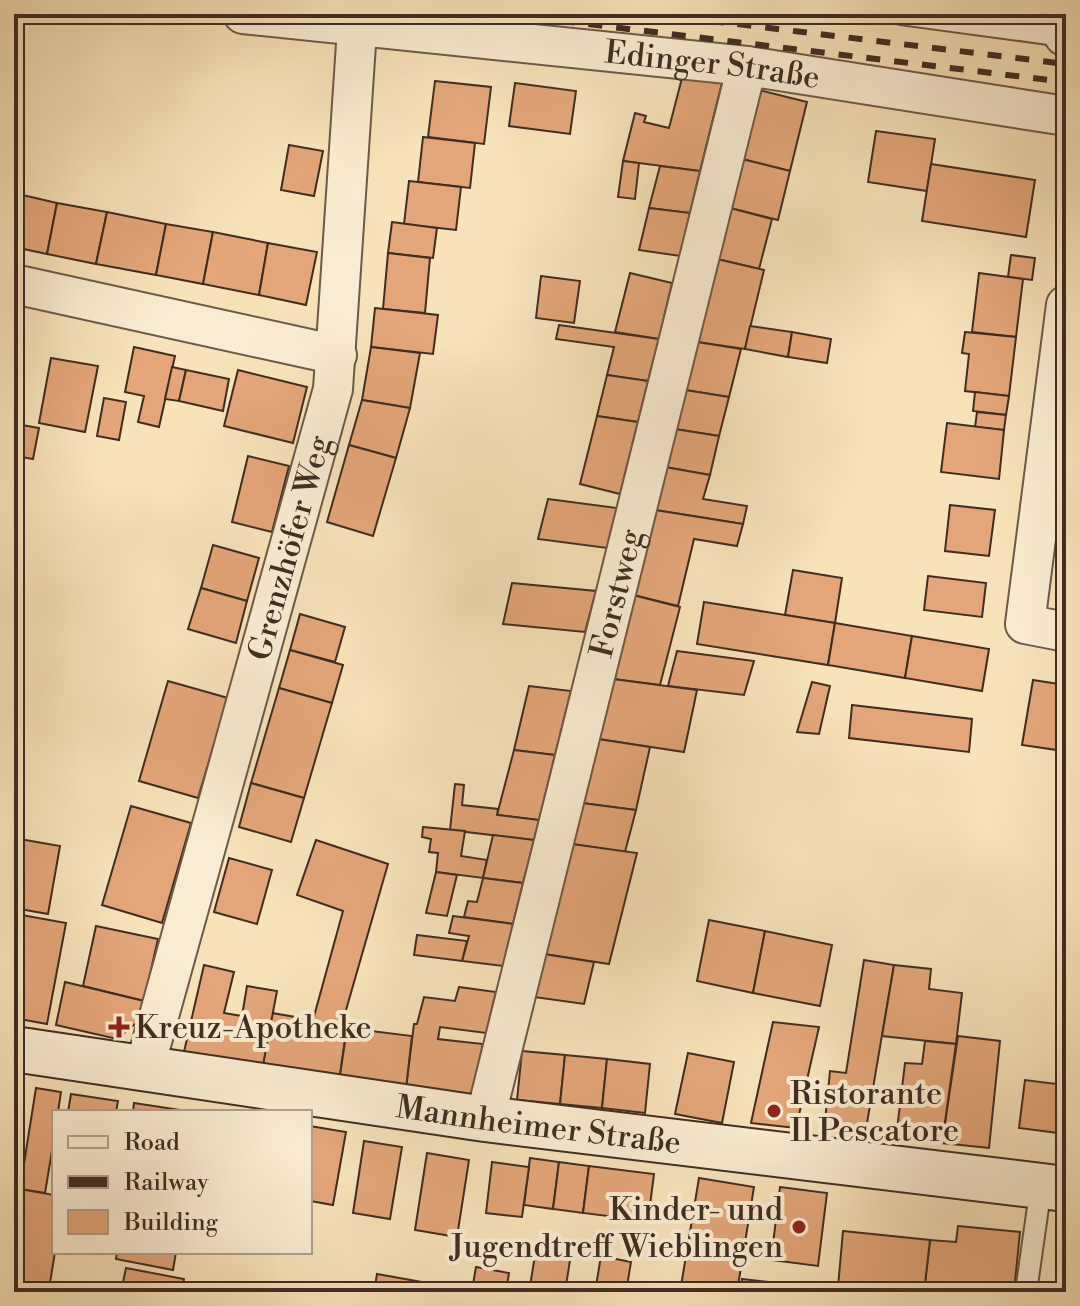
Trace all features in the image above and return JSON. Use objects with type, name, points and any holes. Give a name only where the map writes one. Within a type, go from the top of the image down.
[{"type":"street","name":"Edinger Straße","points":[[243,14],[358,20],[747,66],[1066,116]]},
{"type":"street","name":"Grenzhöfer Weg","points":[[144,1070],[333,389],[358,20]]},
{"type":"street","name":"Forstweg","points":[[485,1119],[747,66]]},
{"type":"street","points":[[14,284],[337,355]]},
{"type":"street","points":[[1066,305],[1025,624],[1066,632]]},
{"type":"street","name":"Mannheimer Straße","points":[[14,1049],[485,1119],[1054,1187]]},
{"type":"lane","points":[[901,14],[1065,29]]},
{"type":"lane","points":[[1026,1292],[1054,1187]]},
{"type":"building","points":[[682,78],[722,83],[700,171],[623,161],[635,113],[646,116],[644,122],[669,128]]},
{"type":"building","points":[[435,81],[491,87],[484,144],[428,137]]},
{"type":"building","points":[[515,83],[576,91],[570,134],[509,126]]},
{"type":"building","points":[[759,90],[807,102],[790,171],[742,159]]},
{"type":"building","points":[[876,131],[935,139],[927,191],[868,182]]},
{"type":"building","points":[[423,137],[475,143],[470,188],[418,182]]},
{"type":"building","points":[[289,145],[323,151],[314,196],[281,190]]},
{"type":"building","points":[[742,159],[790,171],[778,220],[730,208]]},
{"type":"building","points":[[623,161],[639,163],[635,199],[618,197]]},
{"type":"building","points":[[931,164],[1035,180],[1026,237],[922,221]]},
{"type":"building","points":[[660,166],[700,171],[690,213],[649,208]]},
{"type":"building","points":[[409,181],[461,187],[456,230],[404,224]]},
{"type":"building","points":[[14,193],[57,203],[47,254],[14,247]]},
{"type":"building","points":[[57,203],[107,212],[96,264],[47,254]]},
{"type":"building","points":[[649,208],[690,213],[680,256],[639,250]]},
{"type":"building","points":[[730,208],[772,219],[759,269],[717,259]]},
{"type":"building","points":[[107,212],[166,224],[156,275],[96,264]]},
{"type":"building","points":[[392,222],[437,228],[433,258],[388,253]]},
{"type":"building","points":[[166,224],[213,232],[203,284],[156,275]]},
{"type":"building","points":[[213,232],[268,243],[259,295],[203,284]]},
{"type":"building","points":[[268,243],[317,252],[306,305],[259,295]]},
{"type":"building","points":[[388,253],[430,258],[425,313],[383,309]]},
{"type":"building","points":[[1011,255],[1035,258],[1032,280],[1008,277]]},
{"type":"building","points":[[717,259],[764,270],[745,349],[697,342]]},
{"type":"building","points":[[630,273],[672,283],[659,339],[615,332]]},
{"type":"building","points":[[979,273],[1023,279],[1016,337],[972,332]]},
{"type":"building","points":[[541,276],[580,281],[574,323],[536,318]]},
{"type":"building","points":[[375,308],[438,315],[433,354],[371,347]]},
{"type":"building","points":[[559,325],[659,339],[648,381],[607,375],[614,347],[556,339]]},
{"type":"building","points":[[750,326],[792,332],[788,357],[745,349]]},
{"type":"building","points":[[792,332],[831,339],[827,363],[788,357]]},
{"type":"building","points":[[965,332],[1016,337],[1009,396],[965,391],[969,354],[962,353]]},
{"type":"building","points":[[697,342],[741,349],[729,397],[685,390]]},
{"type":"building","points":[[134,347],[175,356],[159,427],[138,422],[144,396],[125,392]]},
{"type":"building","points":[[371,347],[420,353],[410,408],[362,400]]},
{"type":"building","points":[[51,358],[98,366],[85,432],[39,423]]},
{"type":"building","points":[[172,367],[186,370],[179,401],[165,399]]},
{"type":"building","points":[[186,370],[229,379],[223,411],[179,401]]},
{"type":"building","points":[[238,370],[307,387],[293,443],[224,426]]},
{"type":"building","points":[[607,375],[648,381],[638,422],[597,416]]},
{"type":"building","points":[[685,390],[729,397],[719,436],[675,429]]},
{"type":"building","points":[[975,392],[1009,396],[1006,415],[973,411]]},
{"type":"building","points":[[104,398],[126,402],[119,440],[97,436]]},
{"type":"building","points":[[362,400],[410,408],[396,458],[349,445]]},
{"type":"building","points":[[977,412],[1006,415],[1004,430],[975,427]]},
{"type":"building","points":[[597,416],[638,422],[620,494],[580,484]]},
{"type":"building","points":[[14,423],[22,425],[15,461],[14,460]]},
{"type":"building","points":[[947,423],[1004,430],[999,479],[941,472]]},
{"type":"building","points":[[22,425],[39,428],[33,459],[16,456]]},
{"type":"building","points":[[675,429],[719,436],[710,475],[665,467]]},
{"type":"building","points":[[349,445],[396,458],[373,536],[327,522]]},
{"type":"building","points":[[248,456],[289,466],[272,532],[232,522]]},
{"type":"building","points":[[665,467],[710,475],[703,499],[747,506],[743,524],[655,510]]},
{"type":"building","points":[[548,499],[617,508],[607,548],[538,539]]},
{"type":"building","points":[[950,505],[995,510],[989,556],[945,551]]},
{"type":"building","points":[[655,510],[743,524],[737,546],[694,539],[678,606],[633,595]]},
{"type":"building","points":[[213,545],[259,558],[247,601],[201,588]]},
{"type":"building","points":[[793,570],[842,578],[835,623],[785,615]]},
{"type":"building","points":[[928,576],[986,583],[982,617],[924,610]]},
{"type":"building","points":[[512,583],[596,591],[585,632],[503,624]]},
{"type":"building","points":[[201,588],[247,601],[236,643],[188,629]]},
{"type":"building","points":[[633,595],[680,607],[660,685],[613,679]]},
{"type":"building","points":[[704,602],[835,623],[828,665],[697,644]]},
{"type":"building","points":[[300,614],[345,627],[335,662],[290,650]]},
{"type":"building","points":[[835,623],[912,636],[905,678],[828,665]]},
{"type":"building","points":[[912,636],[989,649],[982,691],[905,678]]},
{"type":"building","points":[[290,650],[343,665],[332,703],[279,688]]},
{"type":"building","points":[[677,651],[754,661],[744,695],[668,686]]},
{"type":"building","points":[[613,679],[697,690],[684,752],[598,739]]},
{"type":"building","points":[[1033,680],[1066,685],[1057,750],[1022,745]]},
{"type":"building","points":[[168,681],[228,698],[198,798],[139,781]]},
{"type":"building","points":[[812,682],[830,686],[819,734],[797,732]]},
{"type":"building","points":[[529,686],[571,691],[555,755],[514,750]]},
{"type":"building","points":[[279,688],[332,703],[304,798],[251,783]]},
{"type":"building","points":[[1066,697],[1066,752],[1057,750]]},
{"type":"building","points":[[852,705],[972,719],[969,752],[849,738]]},
{"type":"building","points":[[598,739],[650,747],[636,810],[582,803]]},
{"type":"building","points":[[514,750],[555,755],[539,820],[497,815]]},
{"type":"building","points":[[251,783],[304,798],[291,842],[239,827]]},
{"type":"building","points":[[455,784],[464,785],[462,805],[498,809],[497,815],[539,820],[534,840],[450,830]]},
{"type":"building","points":[[582,803],[636,810],[625,852],[572,844]]},
{"type":"building","points":[[131,806],[191,823],[162,923],[102,905]]},
{"type":"building","points":[[423,827],[465,831],[461,856],[487,860],[483,878],[436,872],[438,853],[429,852],[431,839],[422,837]]},
{"type":"building","points":[[493,835],[534,840],[523,883],[483,878]]},
{"type":"building","points":[[14,838],[60,846],[48,914],[14,908]]},
{"type":"building","points":[[316,840],[388,864],[342,1024],[347,1025],[339,1082],[262,1070],[272,1013],[313,1020],[343,911],[297,895]]},
{"type":"building","points":[[572,844],[637,853],[609,964],[544,954]]},
{"type":"building","points":[[229,858],[272,870],[257,924],[214,912]]},
{"type":"building","points":[[436,872],[457,875],[447,916],[426,913]]},
{"type":"building","points":[[483,878],[523,883],[513,924],[464,917],[468,901],[477,902]]},
{"type":"building","points":[[16,914],[66,923],[47,1024],[14,1018]]},
{"type":"building","points":[[453,916],[513,924],[503,966],[462,961],[469,936],[449,933]]},
{"type":"building","points":[[709,920],[765,931],[753,993],[697,981]]},
{"type":"building","points":[[96,926],[158,939],[144,1001],[83,986]]},
{"type":"building","points":[[765,931],[832,945],[820,1006],[753,993]]},
{"type":"building","points":[[417,935],[467,941],[462,961],[414,955]]},
{"type":"building","points":[[544,954],[594,962],[584,1004],[534,997]]},
{"type":"building","points":[[864,960],[894,965],[865,1135],[824,1131],[830,1071],[846,1073]]},
{"type":"building","points":[[204,965],[234,972],[224,1013],[242,1016],[247,986],[277,991],[262,1070],[183,1056]]},
{"type":"building","points":[[894,965],[931,969],[929,989],[962,993],[956,1044],[882,1036]]},
{"type":"building","points":[[65,982],[144,1001],[140,1020],[117,1039],[56,1025]]},
{"type":"building","points":[[459,987],[496,992],[486,1033],[440,1027],[438,1039],[483,1044],[471,1096],[406,1088],[414,1024],[417,1024],[424,997],[455,1001]]},
{"type":"building","points":[[773,1022],[819,1027],[796,1128],[751,1123]]},
{"type":"building","points":[[347,1028],[412,1036],[406,1088],[339,1082]]},
{"type":"building","points":[[958,1036],[1000,1041],[989,1148],[942,1143]]},
{"type":"building","points":[[925,1041],[956,1044],[942,1143],[896,1138],[905,1063],[922,1064]]},
{"type":"building","points":[[522,1051],[565,1055],[560,1104],[517,1100]]},
{"type":"building","points":[[688,1053],[734,1062],[722,1123],[675,1114]]},
{"type":"building","points":[[565,1055],[607,1059],[602,1108],[560,1104]]},
{"type":"building","points":[[607,1059],[650,1064],[645,1113],[602,1108]]},
{"type":"building","points":[[1065,1075],[1066,1134],[1019,1128],[1025,1080],[1064,1085]]},
{"type":"building","points":[[36,1088],[61,1092],[58,1110],[52,1110],[52,1151],[45,1193],[20,1189]]},
{"type":"building","points":[[71,1094],[118,1101],[116,1110],[68,1110]]},
{"type":"building","points":[[134,1103],[180,1110],[133,1110]]},
{"type":"building","points":[[312,1126],[346,1132],[333,1205],[312,1201]]},
{"type":"building","points":[[364,1141],[402,1147],[390,1219],[353,1213]]},
{"type":"building","points":[[427,1153],[469,1160],[457,1237],[415,1230]]},
{"type":"building","points":[[530,1158],[559,1162],[553,1209],[524,1205]]},
{"type":"building","points":[[492,1162],[529,1167],[522,1217],[486,1213]]},
{"type":"building","points":[[559,1162],[589,1166],[583,1213],[553,1209]]},
{"type":"building","points":[[589,1166],[654,1174],[648,1221],[583,1213]]},
{"type":"building","points":[[699,1178],[754,1187],[737,1292],[680,1292]]},
{"type":"building","name":"Kinder- und Jugendtreff Wieblingen","points":[[780,1187],[827,1193],[818,1266],[771,1260]]},
{"type":"building","points":[[20,1189],[52,1195],[52,1254],[55,1254],[50,1283],[100,1292],[14,1292],[14,1224]]},
{"type":"building","points":[[958,1226],[1020,1232],[1014,1292],[924,1292],[930,1240],[956,1242]]},
{"type":"building","points":[[843,1231],[930,1240],[924,1292],[838,1287]]},
{"type":"building","points":[[536,1249],[571,1254],[565,1292],[529,1292]]},
{"type":"building","points":[[117,1254],[176,1254],[173,1270],[116,1259]]},
{"type":"building","points":[[601,1256],[631,1262],[626,1292],[595,1292]]},
{"type":"building","points":[[476,1267],[509,1273],[506,1292],[438,1292],[439,1285],[472,1290]]},
{"type":"building","points":[[126,1268],[184,1279],[182,1292],[121,1292]]},
{"type":"building","points":[[377,1274],[439,1285],[438,1292],[374,1292]]},
{"type":"building","points":[[742,1279],[812,1287],[811,1292],[740,1292]]},
{"type":"railway","points":[[505,14],[1066,82]]},
{"type":"railway","points":[[654,14],[1066,64]]},
{"type":"place","name":"Kreuz-Apotheke","points":[[119,1027]]},
{"type":"place","name":"Ristorante Il Pescatore","points":[[774,1111]]},
{"type":"place","name":"Kinder- und Jugendtreff Wieblingen","points":[[799,1227]]}]
